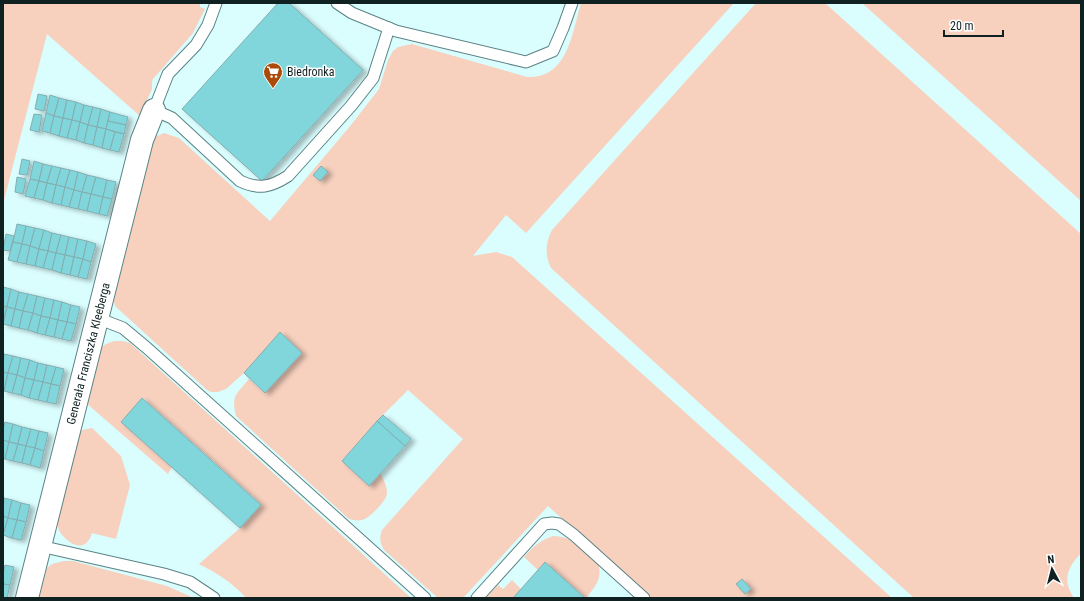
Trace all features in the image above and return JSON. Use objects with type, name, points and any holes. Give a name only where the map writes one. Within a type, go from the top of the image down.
[{"type":"street","name":"Generała Franciszka Kleeberga","points":[[27,598],[142,140],[154,110]]},
{"type":"lane","points":[[216,3],[208,25],[196,45],[168,74],[154,110],[172,118],[240,181],[250,186],[266,187],[288,176],[351,106],[373,78],[389,28]]},
{"type":"lane","points":[[337,3],[352,13],[396,31],[526,62],[553,51],[572,3]]},
{"type":"lane","points":[[97,318],[124,328],[425,598]]},
{"type":"lane","points":[[477,598],[544,524],[552,523],[559,524],[574,535],[644,598]]},
{"type":"lane","points":[[40,546],[164,574],[190,582],[214,598]]},
{"type":"shaded area","points":[[3,3],[200,3],[200,7],[205,9],[193,33],[153,79],[152,89],[140,116],[47,34],[3,204]]},
{"type":"shaded area","points":[[581,3],[734,3],[526,233],[506,215],[473,256],[496,252],[512,257],[892,598],[650,598],[548,506],[463,598],[438,598],[384,550],[380,536],[382,530],[463,439],[408,390],[383,415],[342,461],[369,486],[380,473],[387,491],[384,501],[365,519],[349,519],[236,416],[234,399],[249,379],[265,393],[280,333],[244,373],[226,389],[218,392],[211,392],[115,306],[113,297],[150,142],[157,136],[164,133],[179,138],[270,221],[351,125],[379,89],[388,60],[393,51],[398,47],[412,44],[527,77],[541,76],[560,62],[566,52],[571,40]]},
{"type":"shaded area","points":[[756,3],[825,3],[1081,234],[1081,553],[1069,569],[1067,580],[1070,592],[1074,598],[914,598],[551,268],[547,249],[548,240],[552,230]]},
{"type":"shaded area","points":[[862,3],[1081,4],[1081,201]]},
{"type":"shaded area","points":[[114,341],[130,343],[411,598],[246,598],[224,579],[199,564],[240,528],[261,504],[143,398],[121,422],[172,467],[168,474],[85,402],[99,349]]},
{"type":"shaded area","points":[[92,428],[121,456],[130,485],[116,539],[92,533],[87,543],[83,545],[75,545],[61,534],[56,518],[77,431]]},
{"type":"shaded area","points":[[553,536],[567,538],[573,541],[598,564],[600,574],[599,578],[586,598],[545,562],[538,570],[524,557],[537,544]]},
{"type":"shaded area","points":[[64,561],[73,561],[167,586],[194,598],[39,598],[47,568],[52,564]]},
{"type":"shaded area","points":[[512,580],[521,589],[513,598],[486,598],[498,585],[503,589]]},
{"type":"building","name":"Biedronka","points":[[278,3],[289,3],[363,70],[262,181],[182,109]]},
{"type":"building","points":[[38,94],[47,96],[44,111],[35,109]]},
{"type":"building","points":[[50,95],[59,98],[54,116],[46,113]]},
{"type":"building","points":[[59,98],[67,100],[63,118],[54,116]]},
{"type":"building","points":[[67,100],[76,102],[72,120],[63,118]]},
{"type":"building","points":[[76,102],[84,105],[80,122],[72,120]]},
{"type":"building","points":[[84,105],[93,107],[88,125],[80,122]]},
{"type":"building","points":[[93,107],[101,109],[97,127],[88,125]]},
{"type":"building","points":[[101,109],[110,112],[106,129],[97,127]]},
{"type":"building","points":[[110,112],[128,117],[126,125],[108,121]]},
{"type":"building","points":[[46,113],[54,116],[50,133],[42,131]]},
{"type":"building","points":[[34,114],[42,115],[39,132],[30,130]]},
{"type":"building","points":[[54,116],[63,118],[59,136],[50,133]]},
{"type":"building","points":[[63,118],[72,120],[67,138],[59,136]]},
{"type":"building","points":[[72,120],[80,122],[76,140],[67,138]]},
{"type":"building","points":[[108,121],[126,125],[124,134],[106,129]]},
{"type":"building","points":[[80,122],[88,125],[84,143],[76,140]]},
{"type":"building","points":[[88,125],[97,127],[93,145],[84,143]]},
{"type":"building","points":[[97,127],[106,129],[102,148],[93,145]]},
{"type":"building","points":[[106,129],[115,132],[110,150],[102,148]]},
{"type":"building","points":[[115,132],[124,134],[119,152],[110,150]]},
{"type":"building","points":[[22,159],[30,161],[27,175],[19,174]]},
{"type":"building","points":[[34,161],[43,164],[39,181],[30,179]]},
{"type":"building","points":[[43,164],[52,166],[47,183],[39,181]]},
{"type":"building","points":[[52,166],[61,168],[56,185],[47,183]]},
{"type":"building","points":[[321,166],[328,172],[320,181],[313,175]]},
{"type":"building","points":[[61,168],[70,170],[65,187],[56,185]]},
{"type":"building","points":[[70,170],[78,172],[74,190],[65,187]]},
{"type":"building","points":[[78,172],[87,175],[82,192],[74,190]]},
{"type":"building","points":[[87,175],[96,177],[91,194],[82,192]]},
{"type":"building","points":[[17,177],[26,179],[23,194],[15,192]]},
{"type":"building","points":[[96,177],[107,180],[103,197],[91,194]]},
{"type":"building","points":[[30,179],[39,181],[34,198],[25,196]]},
{"type":"building","points":[[107,180],[116,182],[112,199],[103,197]]},
{"type":"building","points":[[39,181],[47,183],[43,200],[34,198]]},
{"type":"building","points":[[47,183],[56,185],[52,203],[43,200]]},
{"type":"building","points":[[56,185],[65,187],[61,205],[52,203]]},
{"type":"building","points":[[65,187],[74,190],[69,207],[61,205]]},
{"type":"building","points":[[74,190],[82,192],[78,209],[69,207]]},
{"type":"building","points":[[82,192],[91,194],[87,211],[78,209]]},
{"type":"building","points":[[91,194],[103,197],[99,214],[87,211]]},
{"type":"building","points":[[103,197],[112,199],[107,216],[99,214]]},
{"type":"building","points":[[17,224],[26,226],[22,244],[13,242]]},
{"type":"building","points":[[26,226],[35,228],[30,246],[22,244]]},
{"type":"building","points":[[35,228],[44,230],[39,249],[30,246]]},
{"type":"building","points":[[44,230],[52,233],[48,251],[39,249]]},
{"type":"building","points":[[52,233],[61,235],[56,253],[48,251]]},
{"type":"building","points":[[6,234],[14,236],[10,251],[3,250]]},
{"type":"building","points":[[61,235],[69,237],[65,255],[56,253]]},
{"type":"building","points":[[69,237],[78,239],[74,257],[65,255]]},
{"type":"building","points":[[78,239],[87,241],[83,259],[74,257]]},
{"type":"building","points":[[87,241],[96,244],[91,262],[83,259]]},
{"type":"building","points":[[13,242],[22,244],[17,262],[8,260]]},
{"type":"building","points":[[22,244],[30,246],[26,264],[17,262]]},
{"type":"building","points":[[30,246],[39,249],[35,266],[26,264]]},
{"type":"building","points":[[39,249],[48,251],[43,268],[35,266]]},
{"type":"building","points":[[48,251],[56,253],[52,270],[43,268]]},
{"type":"building","points":[[56,253],[65,255],[61,273],[52,270]]},
{"type":"building","points":[[65,255],[74,257],[70,275],[61,273]]},
{"type":"building","points":[[74,257],[83,259],[78,277],[70,275]]},
{"type":"building","points":[[83,259],[91,262],[87,279],[78,277]]},
{"type":"building","points":[[3,287],[11,289],[7,307],[3,306]]},
{"type":"building","points":[[11,289],[19,292],[15,309],[7,307]]},
{"type":"building","points":[[19,292],[28,294],[23,311],[15,309]]},
{"type":"building","points":[[28,294],[37,296],[33,313],[23,311]]},
{"type":"building","points":[[37,296],[45,298],[41,316],[33,313]]},
{"type":"building","points":[[45,298],[54,300],[50,318],[41,316]]},
{"type":"building","points":[[54,300],[62,302],[58,320],[50,318]]},
{"type":"building","points":[[62,302],[71,305],[67,322],[58,320]]},
{"type":"building","points":[[71,305],[80,307],[76,324],[67,322]]},
{"type":"building","points":[[3,306],[7,307],[3,321]]},
{"type":"building","points":[[7,307],[15,309],[11,326],[3,324]]},
{"type":"building","points":[[15,309],[23,311],[19,328],[11,326]]},
{"type":"building","points":[[23,311],[33,313],[28,330],[19,328]]},
{"type":"building","points":[[33,313],[41,316],[37,333],[28,330]]},
{"type":"building","points":[[41,316],[50,318],[45,335],[37,333]]},
{"type":"building","points":[[50,318],[58,320],[54,337],[45,335]]},
{"type":"building","points":[[58,320],[67,322],[62,339],[54,337]]},
{"type":"building","points":[[67,322],[76,324],[71,341],[62,339]]},
{"type":"building","points":[[280,332],[302,353],[265,393],[244,373]]},
{"type":"building","points":[[4,354],[13,356],[8,373],[3,372]]},
{"type":"building","points":[[13,356],[21,358],[17,375],[8,373]]},
{"type":"building","points":[[21,358],[30,360],[25,378],[17,375]]},
{"type":"building","points":[[30,360],[38,363],[34,380],[25,378]]},
{"type":"building","points":[[38,363],[47,365],[43,382],[34,380]]},
{"type":"building","points":[[47,365],[56,367],[51,384],[43,382]]},
{"type":"building","points":[[56,367],[64,369],[60,386],[51,384]]},
{"type":"building","points":[[3,372],[8,373],[4,391],[3,391]]},
{"type":"building","points":[[8,373],[17,375],[12,393],[4,391]]},
{"type":"building","points":[[17,375],[25,378],[21,395],[12,393]]},
{"type":"building","points":[[25,378],[34,380],[29,398],[21,395]]},
{"type":"building","points":[[34,380],[43,382],[38,400],[29,398]]},
{"type":"building","points":[[43,382],[51,384],[47,402],[38,400]]},
{"type":"building","points":[[51,384],[60,386],[56,404],[47,402]]},
{"type":"building","points":[[142,398],[261,505],[240,528],[121,422]]},
{"type":"building","points":[[383,415],[411,439],[405,446],[377,421]]},
{"type":"building","points":[[377,421],[405,446],[369,486],[342,461]]},
{"type":"building","points":[[5,422],[13,424],[9,442],[3,440],[3,429]]},
{"type":"building","points":[[13,424],[22,427],[18,444],[9,442]]},
{"type":"building","points":[[22,427],[31,429],[26,446],[18,444]]},
{"type":"building","points":[[31,429],[39,431],[35,448],[26,446]]},
{"type":"building","points":[[39,431],[48,433],[44,451],[35,448]]},
{"type":"building","points":[[3,440],[9,442],[5,459],[3,459]]},
{"type":"building","points":[[9,442],[18,444],[13,461],[5,459]]},
{"type":"building","points":[[18,444],[26,446],[22,463],[13,461]]},
{"type":"building","points":[[26,446],[35,448],[30,465],[22,463]]},
{"type":"building","points":[[35,448],[44,451],[40,468],[30,465]]},
{"type":"building","points":[[4,498],[12,500],[8,518],[3,516]]},
{"type":"building","points":[[12,500],[21,503],[17,520],[8,518]]},
{"type":"building","points":[[21,503],[30,505],[26,522],[17,520]]},
{"type":"building","points":[[3,516],[8,518],[3,535]]},
{"type":"building","points":[[8,518],[17,520],[12,538],[3,535]]},
{"type":"building","points":[[17,520],[26,522],[21,540],[12,538]]},
{"type":"building","points":[[545,562],[585,598],[513,598]]},
{"type":"building","points":[[5,565],[14,567],[10,585],[3,584]]},
{"type":"building","points":[[742,579],[751,589],[745,594],[736,584]]},
{"type":"building","points":[[3,584],[10,585],[7,598],[3,598]]},
{"type":"place","name":"Biedronka","points":[[273,89]]}]
